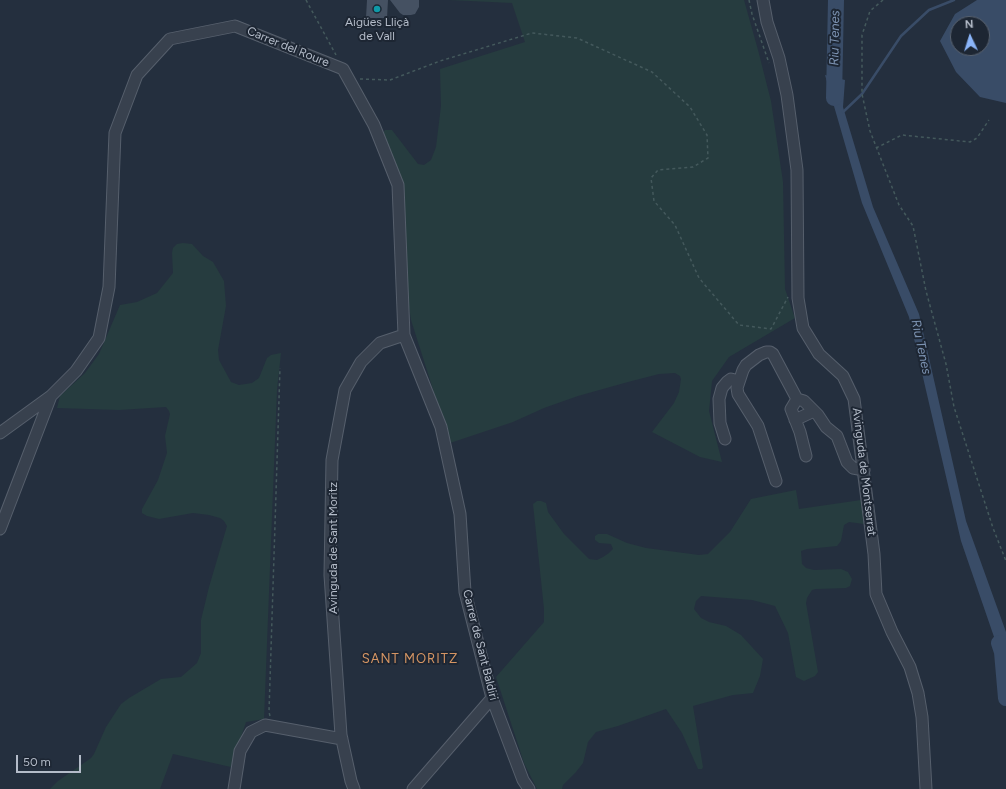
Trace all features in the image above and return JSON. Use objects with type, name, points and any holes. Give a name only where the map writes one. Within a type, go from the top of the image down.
[{"type":"street","name":"Avinguda de Montserrat","points":[[763,0],[787,95],[797,170],[798,298],[803,328],[819,354],[843,376],[854,399],[874,554],[876,594],[892,632],[910,667],[918,693],[922,717],[926,789]]},
{"type":"street","name":"Carrer del Roure","points":[[0,433],[51,396],[76,371],[99,338],[109,286],[115,133],[136,75],[170,39],[236,26],[344,69],[374,125],[398,184],[404,335]]},
{"type":"street","name":"Carrer de Sant Baldiri","points":[[404,335],[441,427],[460,514],[465,592],[492,698],[523,780],[529,789]]},
{"type":"street","name":"Avinguda de Sant Moritz","points":[[354,789],[342,739],[330,575],[332,460],[345,390],[361,362],[380,343],[404,335]]},
{"type":"street","points":[[776,481],[758,426],[738,394],[737,388],[746,365],[752,359],[766,352],[772,352],[797,399],[804,401],[814,411],[823,424],[837,436],[847,462],[854,468],[864,470]]},
{"type":"street","points":[[725,439],[720,423],[718,409],[719,399],[722,388],[727,382],[731,379],[739,381]]},
{"type":"street","points":[[0,529],[51,396]]},
{"type":"street","points":[[797,399],[791,410],[800,432],[806,456]]},
{"type":"street","points":[[795,420],[814,411]]},
{"type":"street","points":[[413,789],[492,698]]},
{"type":"street","points":[[234,789],[240,751],[251,732],[266,725],[342,739]]},
{"type":"path","points":[[306,0],[336,55]]},
{"type":"path","points":[[749,0],[752,14],[770,65]]},
{"type":"path","points":[[883,0],[870,11],[862,35],[862,94],[870,131],[899,205],[913,226],[926,291],[946,364],[954,407],[1006,561]]},
{"type":"path","points":[[348,78],[390,80],[440,61],[532,33],[577,38],[652,72],[690,107],[707,135],[708,158],[693,167],[658,170],[650,178],[654,202],[675,225],[699,278],[739,325],[771,329],[789,296],[790,304]]},
{"type":"path","points":[[876,148],[902,135],[970,142],[977,138],[989,120]]},
{"type":"path","points":[[272,726],[269,712],[280,368]]},
{"type":"green space","points":[[449,0],[744,0],[771,101],[783,182],[785,289],[795,318],[729,357],[712,381],[709,411],[722,462],[700,457],[652,432],[674,403],[679,392],[681,379],[680,376],[675,373],[659,374],[578,396],[544,408],[513,422],[450,443],[411,320],[406,288],[403,183],[383,137],[383,133],[385,130],[392,130],[418,164],[424,165],[431,160],[436,147],[441,106],[440,69],[525,42],[512,3]]},
{"type":"green space","points":[[177,244],[192,244],[203,256],[213,262],[224,281],[226,306],[218,350],[219,360],[231,382],[239,385],[252,383],[259,378],[267,358],[271,355],[281,353],[277,390],[264,719],[246,722],[231,767],[173,754],[160,789],[50,789],[58,781],[91,758],[106,727],[121,704],[161,679],[181,677],[197,663],[201,653],[201,620],[227,526],[220,518],[209,515],[193,513],[159,519],[142,513],[142,509],[158,480],[167,453],[165,436],[170,414],[169,411],[166,407],[119,410],[57,408],[60,396],[85,373],[99,354],[120,305],[137,302],[157,293],[173,273],[173,248]]},
{"type":"green space","points":[[796,490],[799,509],[861,500],[864,524],[849,522],[844,525],[841,541],[837,546],[801,551],[802,564],[806,568],[814,570],[841,569],[848,572],[852,579],[850,586],[846,588],[812,590],[807,598],[806,603],[818,672],[815,676],[804,681],[796,677],[788,633],[775,606],[752,600],[701,596],[696,601],[694,609],[701,618],[709,622],[726,626],[741,635],[763,659],[760,676],[753,693],[733,695],[693,706],[703,767],[702,769],[698,769],[682,733],[666,709],[596,732],[588,742],[583,763],[563,785],[562,789],[537,789],[524,763],[496,677],[544,622],[544,609],[533,504],[537,501],[546,503],[548,512],[564,534],[589,559],[597,560],[613,549],[611,544],[599,543],[595,540],[595,536],[598,534],[607,534],[627,543],[646,548],[699,555],[708,554],[730,532],[751,499]]},
{"type":"water","points":[[977,0],[1006,0],[1006,103],[980,97],[956,72],[940,41],[950,23],[950,56],[990,56],[990,16],[954,16]]},
{"type":"water","points":[[825,75],[845,80],[843,107],[873,207],[919,314],[966,521],[1006,632],[1006,698],[1003,663],[961,541],[909,317],[862,203]]},
{"type":"building","name":"Aigües Lliçà de Vall","points":[[367,0],[388,0],[387,18],[366,18]]},
{"type":"building","points":[[390,0],[419,0],[419,7],[415,14],[403,15]]},
{"type":"waterway","name":"Riu Tenes","points":[[834,98],[836,0]]},
{"type":"waterway","points":[[843,112],[862,94],[901,36],[929,10],[954,0]]},
{"type":"waterway","name":"Riu Tenes","points":[[999,643],[1002,652],[1006,698]]},
{"type":"place","name":"Aigües Lliçà de Vall","points":[[377,9]]},
{"type":"district","name":"SANT MORITZ","points":[[410,659]]}]
